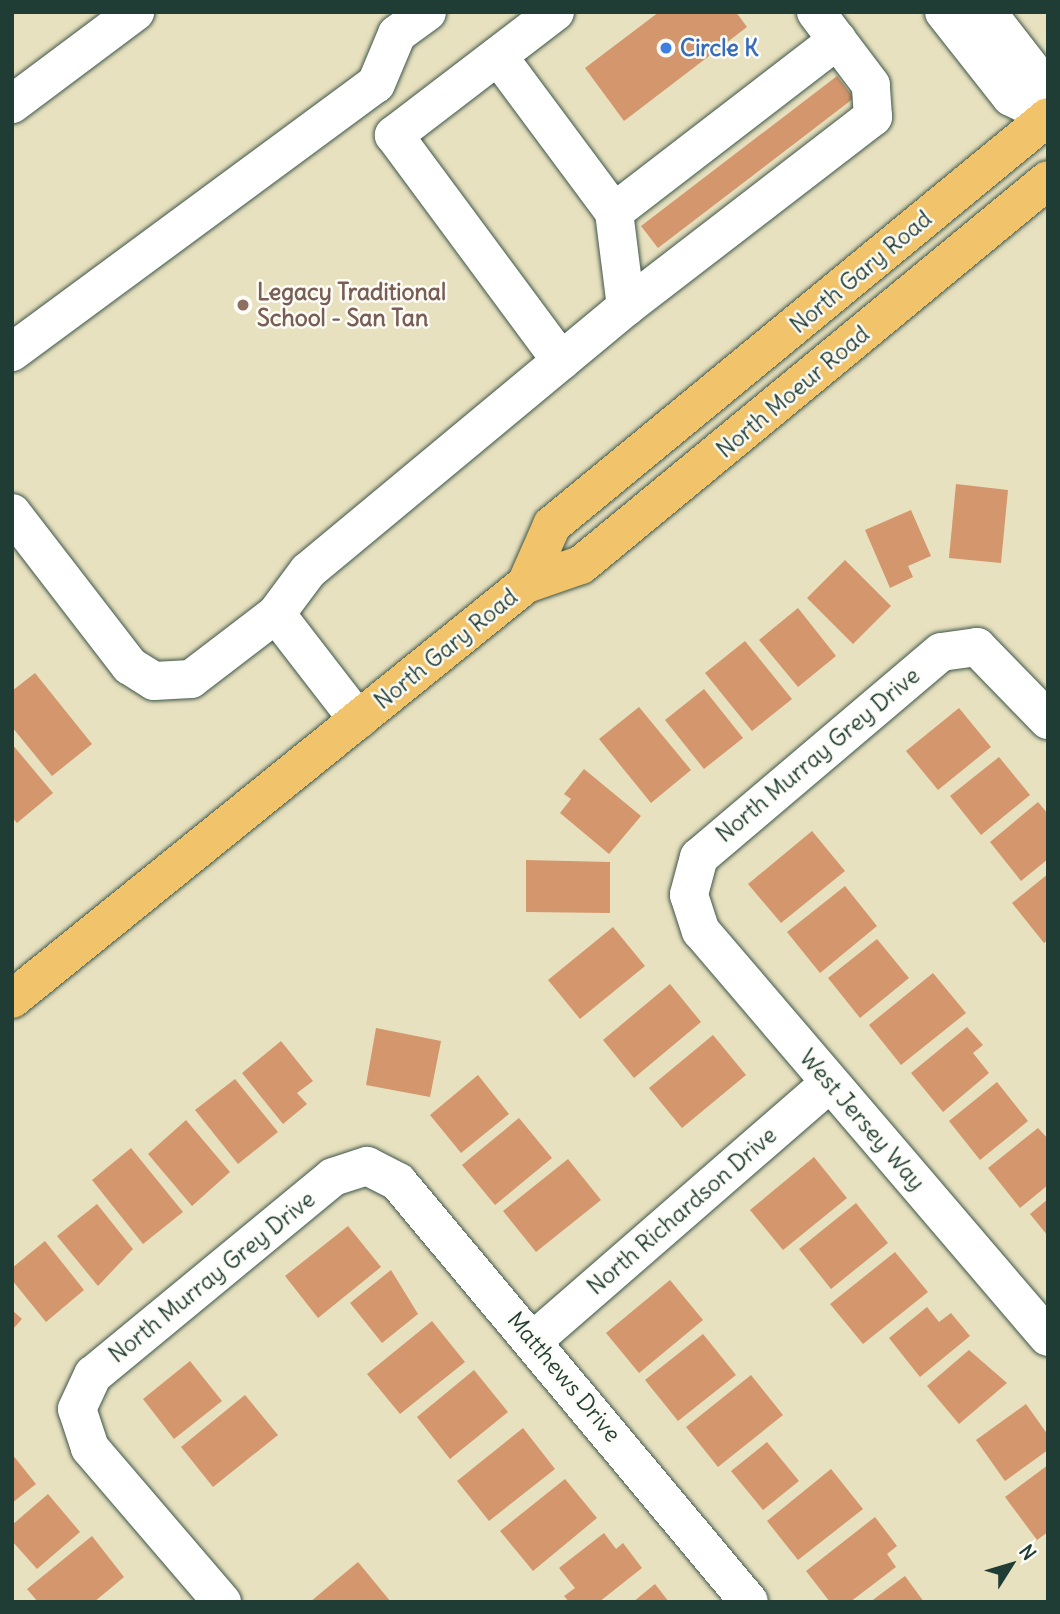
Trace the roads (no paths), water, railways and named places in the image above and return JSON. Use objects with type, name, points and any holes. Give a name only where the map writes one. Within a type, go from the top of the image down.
[{"type":"main road","name":"North Gary Road","points":[[12,999],[526,584],[552,525],[1048,114]]},
{"type":"main road","name":"North Moeur Road","points":[[526,584],[581,565],[1048,180]]},
{"type":"street","points":[[12,104],[135,12]]},
{"type":"street","points":[[12,352],[376,85],[397,34],[427,12]]},
{"type":"street","points":[[555,12],[394,135],[561,361]]},
{"type":"street","points":[[944,12],[1011,97],[1048,114]]},
{"type":"street","points":[[987,12],[1035,74],[1048,114]]},
{"type":"street","points":[[12,513],[130,666],[154,681],[191,679],[276,614],[308,571],[626,307],[873,117],[871,85],[826,26],[614,212]]},
{"type":"street","points":[[498,56],[614,212],[626,307]]},
{"type":"street","points":[[276,614],[358,720]]},
{"type":"street","name":"North Murray Grey Drive","points":[[689,895],[699,857],[941,652],[977,647],[1048,720]]},
{"type":"street","name":"West Jersey Way","points":[[689,895],[701,931],[1048,1337]]},
{"type":"street","name":"North Richardson Drive","points":[[534,1340],[830,1083]]},
{"type":"street","name":"North Murray Grey Drive","points":[[201,1595],[90,1448],[78,1409],[93,1374],[333,1177],[367,1166]]},
{"type":"street","name":"Matthews Drive","points":[[367,1166],[398,1182],[534,1340],[749,1602]]},
{"type":"place","name":"Circle K","points":[[666,48]]},
{"type":"place","name":"Legacy Traditional School - San Tan","points":[[243,305]]}]
